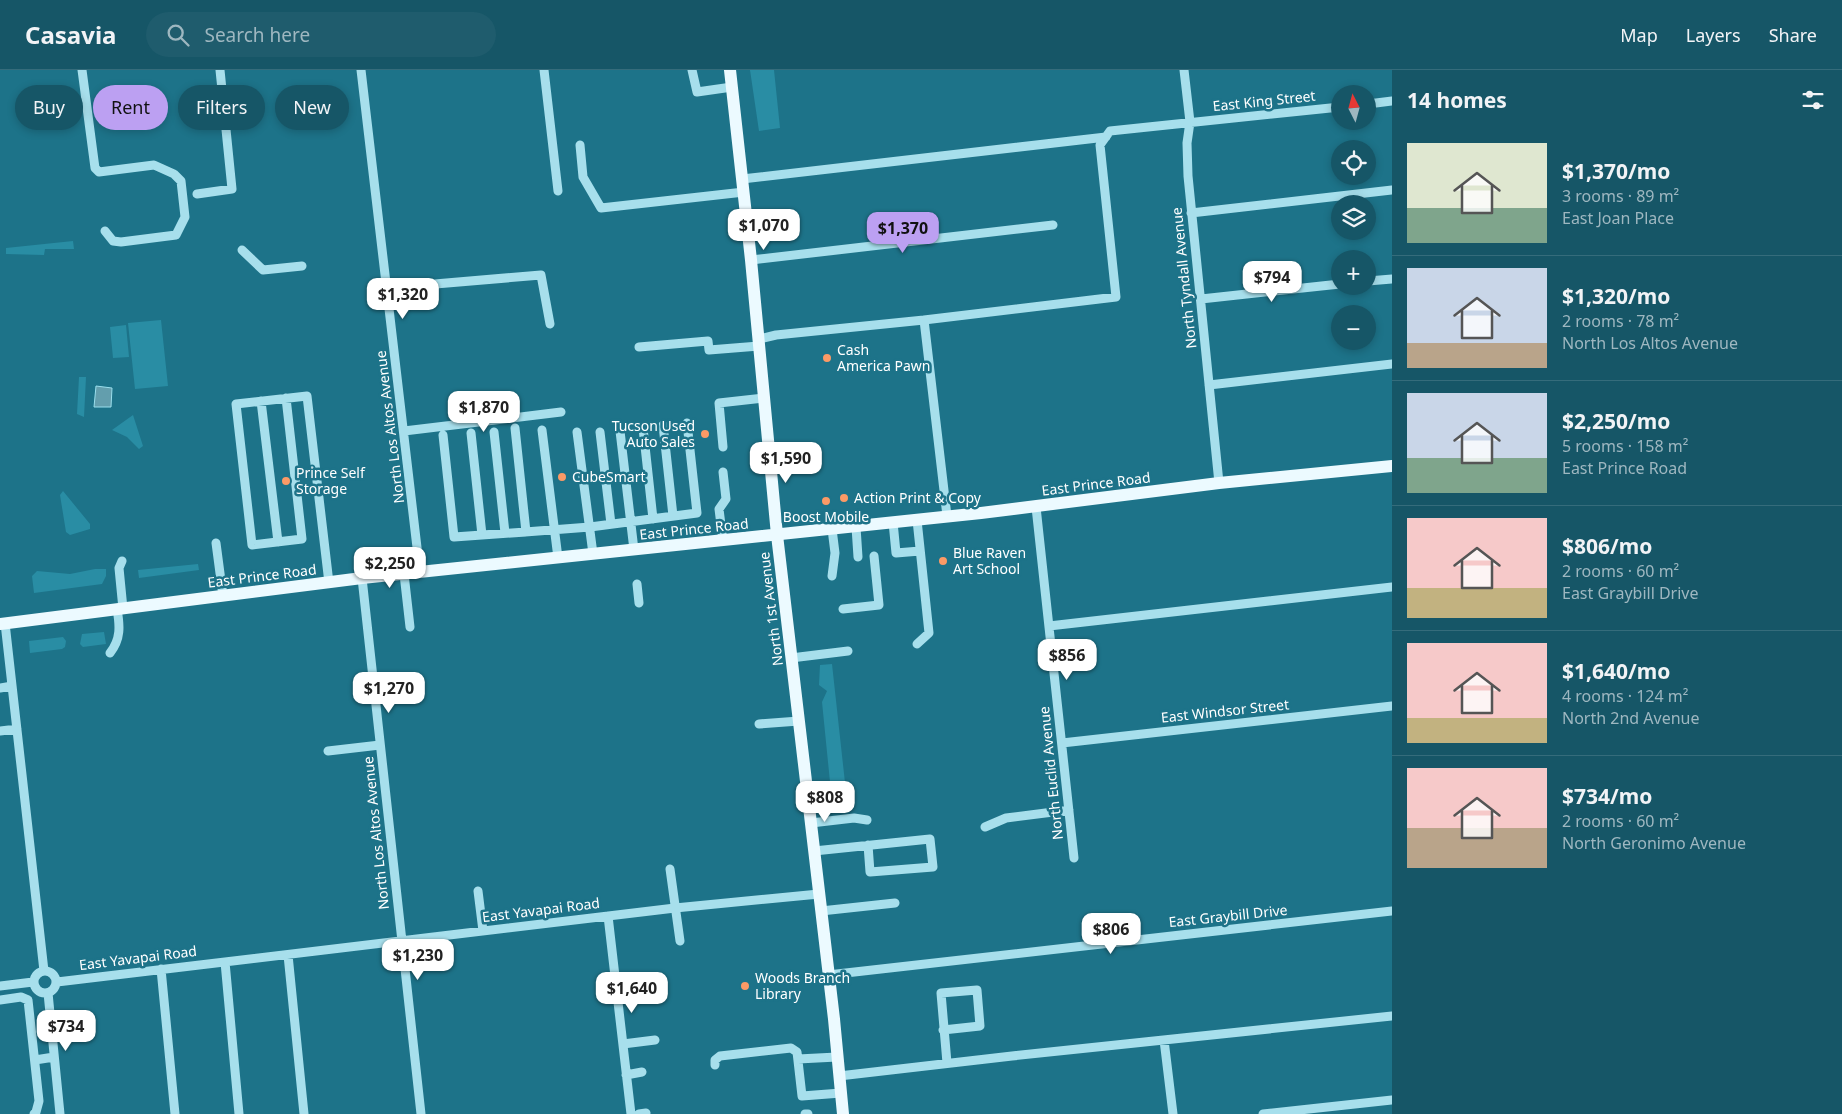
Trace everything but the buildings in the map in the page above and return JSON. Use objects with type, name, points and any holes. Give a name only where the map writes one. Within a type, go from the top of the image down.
[{"type":"main road","name":"North 1st Avenue","points":[[730,70],[751,260],[777,535],[843,1114]]},
{"type":"main road","name":"East Prince Road","points":[[3,624],[362,578],[856,527],[1036,507],[1219,483],[1392,466]]},
{"type":"street","points":[[82,70],[95,168],[100,172],[154,165],[174,174],[181,181],[185,217],[176,235],[121,242],[114,241],[105,231]]},
{"type":"street","points":[[197,194],[232,189],[220,70]]},
{"type":"street","name":"North Los Altos Avenue","points":[[362,70],[420,573]]},
{"type":"street","points":[[544,70],[558,191]]},
{"type":"street","points":[[692,70],[697,92],[732,87]]},
{"type":"street","name":"North Tyndall Avenue","points":[[1184,70],[1190,122],[1187,143],[1191,213],[1219,483]]},
{"type":"street","points":[[1376,103],[1392,101]]},
{"type":"street","name":"East King Street","points":[[742,179],[1106,137],[1110,132],[1190,122],[1331,108]]},
{"type":"street","points":[[639,347],[708,341],[709,350],[759,342],[776,335],[924,320],[1116,297],[1100,144],[1106,137]]},
{"type":"street","points":[[580,145],[583,177],[602,208],[744,192]]},
{"type":"street","points":[[1191,213],[1392,190]]},
{"type":"street","points":[[751,260],[1053,225]]},
{"type":"street","points":[[242,250],[263,270],[302,266]]},
{"type":"street","points":[[388,288],[541,275],[550,324]]},
{"type":"street","points":[[1376,280],[1392,278]]},
{"type":"street","points":[[1201,299],[1331,285]]},
{"type":"street","points":[[924,320],[947,516]]},
{"type":"street","points":[[1209,385],[1392,364]]},
{"type":"street","points":[[286,398],[302,539],[252,545],[236,404],[286,398],[307,396],[328,583]]},
{"type":"street","points":[[723,447],[719,404],[764,398]]},
{"type":"street","points":[[261,401],[278,542]]},
{"type":"street","points":[[404,431],[561,412]]},
{"type":"street","points":[[443,435],[454,537],[590,527],[697,513],[687,423]]},
{"type":"street","points":[[663,425],[673,516]]},
{"type":"street","points":[[515,428],[525,532]]},
{"type":"street","points":[[643,428],[653,519]]},
{"type":"street","points":[[542,430],[558,558]]},
{"type":"street","points":[[620,431],[634,550]]},
{"type":"street","points":[[494,432],[506,533]]},
{"type":"street","points":[[577,432],[594,554]]},
{"type":"street","points":[[600,432],[611,524]]},
{"type":"street","points":[[471,433],[482,535]]},
{"type":"street","points":[[723,472],[726,500],[719,509],[723,541]]},
{"type":"street","name":"North Euclid Avenue","points":[[1036,507],[1074,858]]},
{"type":"street","points":[[917,520],[929,633],[917,644]]},
{"type":"street","points":[[893,522],[896,554],[920,551]]},
{"type":"street","points":[[856,527],[858,557]]},
{"type":"street","points":[[832,529],[835,553],[832,576]]},
{"type":"street","points":[[216,542],[222,596]]},
{"type":"street","points":[[843,609],[879,605],[874,556]]},
{"type":"street","points":[[110,653],[116,645],[120,629],[119,568],[122,561]]},
{"type":"street","points":[[404,574],[410,627]]},
{"type":"street","name":"North Los Altos Avenue","points":[[362,578],[421,1114]]},
{"type":"street","points":[[637,584],[639,603]]},
{"type":"street","points":[[1049,626],[1392,587]]},
{"type":"street","points":[[3,624],[12,686],[44,971]]},
{"type":"street","points":[[791,658],[848,651]]},
{"type":"street","points":[[0,688],[12,686]]},
{"type":"street","name":"East Windsor Street","points":[[1062,743],[1392,706]]},
{"type":"street","points":[[759,724],[799,720]]},
{"type":"street","points":[[0,731],[17,729]]},
{"type":"street","points":[[328,751],[380,745]]},
{"type":"street","points":[[985,827],[1006,818],[1069,810]]},
{"type":"street","points":[[811,823],[854,818],[866,820]]},
{"type":"street","points":[[814,851],[868,845],[930,839],[933,866],[870,872],[868,845]]},
{"type":"street","points":[[670,869],[680,941]]},
{"type":"street","points":[[478,891],[483,931]]},
{"type":"street","name":"East Yavapai Road","points":[[57,982],[675,908],[819,894]]},
{"type":"street","points":[[821,911],[895,903]]},
{"type":"street","name":"East Graybill Drive","points":[[828,975],[1392,911]]},
{"type":"street","points":[[608,916],[631,1114]]},
{"type":"street","points":[[288,955],[304,1114]]},
{"type":"street","points":[[225,962],[239,1114]]},
{"type":"street","points":[[160,969],[175,1114]]},
{"type":"street","points":[[44,971],[53,974],[57,982],[54,989],[48,993],[40,992],[36,989],[34,982],[37,974],[44,971]]},
{"type":"street","points":[[0,986],[34,982]]},
{"type":"street","points":[[944,1030],[980,1026],[977,990],[941,993],[944,1030],[947,1063]]},
{"type":"street","points":[[48,993],[60,1114]]},
{"type":"street","points":[[0,1000],[21,998],[28,1000],[39,1101],[34,1114]]},
{"type":"street","points":[[839,1076],[1392,1016]]},
{"type":"street","points":[[623,1044],[655,1040]]},
{"type":"street","points":[[1164,1040],[1173,1114]]},
{"type":"street","points":[[716,1065],[715,1060],[720,1056],[791,1048],[797,1052],[802,1096],[841,1093]]},
{"type":"street","points":[[798,1059],[837,1056]]},
{"type":"street","points":[[35,1060],[54,1057]]},
{"type":"street","points":[[626,1075],[642,1072]]},
{"type":"street","points":[[1263,1114],[1392,1100]]},
{"type":"street","points":[[639,1114],[646,1113]]},
{"type":"shaded area","points":[[750,70],[774,70],[780,128],[759,131]]},
{"type":"shaded area","points":[[73,241],[74,249],[45,249],[44,255],[6,254],[6,248]]},
{"type":"shaded area","points":[[161,320],[168,386],[135,389],[128,323]]},
{"type":"shaded area","points":[[126,325],[129,357],[113,358],[110,327]]},
{"type":"shaded area","points":[[79,377],[86,377],[84,417],[77,414]]},
{"type":"shaded area","points":[[96,386],[112,388],[111,407],[94,407]]},
{"type":"shaded area","points":[[133,415],[143,446],[139,449],[127,437],[112,430]]},
{"type":"shaded area","points":[[63,491],[90,524],[90,529],[70,535],[66,532],[60,495]]},
{"type":"shaded area","points":[[198,564],[199,570],[139,578],[138,570]]},
{"type":"shaded area","points":[[95,569],[106,569],[106,576],[102,584],[34,593],[32,576],[37,571],[70,574]]},
{"type":"shaded area","points":[[104,632],[106,644],[83,647],[80,644],[82,634]]},
{"type":"shaded area","points":[[63,637],[66,641],[65,647],[62,649],[30,653],[29,641]]},
{"type":"shaded area","points":[[832,664],[847,801],[832,802],[822,702],[827,691],[819,685],[820,665]]},
{"type":"place","name":"Cash America Pawn","points":[[827,358]]},
{"type":"place","name":"Tucson Used Auto Sales","points":[[705,434]]},
{"type":"place","name":"CubeSmart","points":[[562,477]]},
{"type":"place","name":"Prince Self Storage","points":[[286,481]]},
{"type":"place","name":"Action Print & Copy","points":[[844,498]]},
{"type":"place","name":"Boost Mobile","points":[[826,501]]},
{"type":"place","name":"Blue Raven Art School","points":[[943,561]]},
{"type":"place","name":"Woods Branch Library","points":[[745,986]]}]
